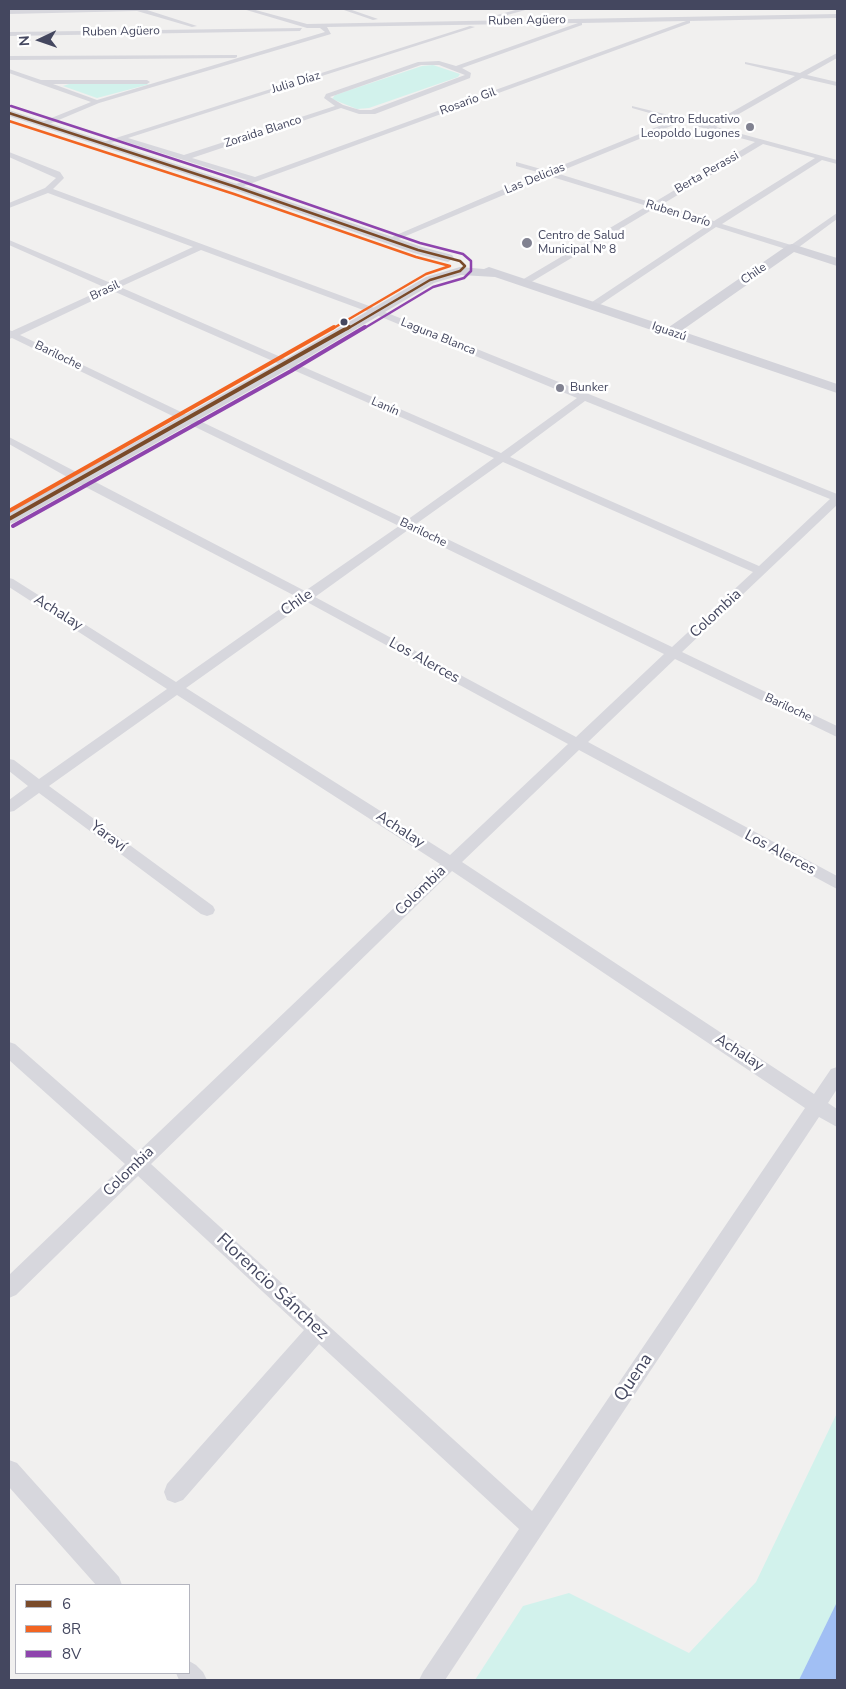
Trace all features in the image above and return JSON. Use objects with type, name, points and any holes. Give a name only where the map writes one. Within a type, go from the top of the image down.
[{"type":"main road","points":[[9,112],[42,125],[104,143],[391,239],[418,250],[454,259],[457,269]]},
{"type":"main road","name":"Ruben Darío","points":[[792,248],[837,262]]},
{"type":"main road","name":"Chile","points":[[671,332],[792,248]]},
{"type":"main road","points":[[418,250],[432,266],[457,269]]},
{"type":"main road","points":[[417,288],[432,266],[448,258]]},
{"type":"main road","points":[[9,519],[287,364],[430,280],[457,269]]},
{"type":"main road","name":"Iguazú","points":[[457,269],[501,274],[837,389]]},
{"type":"street","points":[[9,12],[139,9],[207,30]]},
{"type":"street","name":"Ruben Agüero","points":[[246,9],[307,26],[322,27]]},
{"type":"street","points":[[271,9],[322,21],[499,16],[526,9]]},
{"type":"street","points":[[344,9],[381,20]]},
{"type":"street","points":[[542,11],[543,21]]},
{"type":"street","name":"Ruben Agüero","points":[[9,34],[556,20],[837,16]]},
{"type":"street","points":[[474,26],[556,20],[580,24],[649,22],[670,18]]},
{"type":"street","name":"Rosario Gil","points":[[236,187],[700,18]]},
{"type":"street","points":[[456,68],[593,20]]},
{"type":"street","name":"Julia Díaz","points":[[104,143],[488,22]]},
{"type":"street","points":[[42,125],[97,102],[329,33],[322,27]]},
{"type":"street","points":[[9,58],[234,56],[262,53]]},
{"type":"street","points":[[709,128],[837,55]]},
{"type":"street","points":[[429,62],[456,68],[469,74],[468,77],[366,113],[341,106],[326,97],[328,94],[378,78],[429,62]]},
{"type":"street","points":[[747,63],[837,84]]},
{"type":"street","points":[[348,66],[378,78]]},
{"type":"street","points":[[9,71],[97,102]]},
{"type":"street","points":[[41,82],[165,82]]},
{"type":"street","points":[[422,94],[431,97]]},
{"type":"street","points":[[447,103],[455,106]]},
{"type":"street","name":"Zoraida Blanco","points":[[184,158],[341,106]]},
{"type":"street","points":[[634,108],[837,162]]},
{"type":"street","name":"Las Delicias","points":[[391,239],[680,120]]},
{"type":"street","points":[[120,138],[255,180]]},
{"type":"street","name":"Berta Perassi","points":[[525,282],[761,142]]},
{"type":"street","points":[[9,154],[57,174],[60,178],[48,190],[9,206]]},
{"type":"street","points":[[592,306],[714,225],[821,158]]},
{"type":"street","name":"Ruben Darío","points":[[519,164],[792,248]]},
{"type":"street","name":"Laguna Blanca","points":[[48,190],[377,312],[837,498]]},
{"type":"street","name":"Chile","points":[[792,248],[837,215]]},
{"type":"street","name":"Lanín","points":[[9,242],[761,571]]},
{"type":"street","name":"Brasil","points":[[10,334],[200,247]]},
{"type":"street","name":"Bariloche","points":[[10,334],[189,418],[837,732]]},
{"type":"street","name":"Chile","points":[[9,807],[502,458],[584,397]]},
{"type":"street","name":"Los Alerces","points":[[9,440],[80,480],[306,597],[837,884]]},
{"type":"street","name":"Colombia","points":[[9,1288],[451,863],[837,498]]},
{"type":"street","name":"Achalay","points":[[9,582],[451,863],[837,1119]]},
{"type":"street","name":"Yaraví","points":[[9,764],[207,910]]},
{"type":"street","name":"Florencio Sánchez","points":[[9,1049],[138,1164],[534,1528]]},
{"type":"street","name":"Quena","points":[[431,1680],[837,1075]]},
{"type":"street","points":[[175,1492],[318,1329]]},
{"type":"street","points":[[9,1470],[110,1584]]},
{"type":"shaded area","points":[[433,65],[460,74],[458,77],[369,108],[357,109],[332,99],[335,95],[422,66]]},
{"type":"shaded area","points":[[69,84],[150,84],[97,98],[63,86]]},
{"type":"shaded area","points":[[837,1413],[837,1608],[802,1680],[475,1680],[523,1606],[569,1593],[689,1653],[756,1582]]},
{"type":"water","points":[[837,1602],[837,1680],[799,1680]]},
{"type":"transit line","name":"8V","points":[[11,106],[238,180],[420,243],[463,254],[471,261],[472,266],[471,271],[464,278],[433,287],[291,371],[13,526]]},
{"type":"transit line","name":"6","points":[[9,113],[236,187],[418,250],[460,261],[465,266],[460,271],[430,280],[287,364],[9,519]]},
{"type":"transit line","name":"8R","points":[[9,121],[234,194],[416,257],[450,266],[426,274],[283,357],[9,511]]},
{"type":"place","name":"Centro Educativo Leopoldo Lugones","points":[[750,127]]},
{"type":"place","name":"Centro de Salud Municipal Nº 8","points":[[527,243]]},
{"type":"place","name":"Bunker","points":[[560,388]]}]
